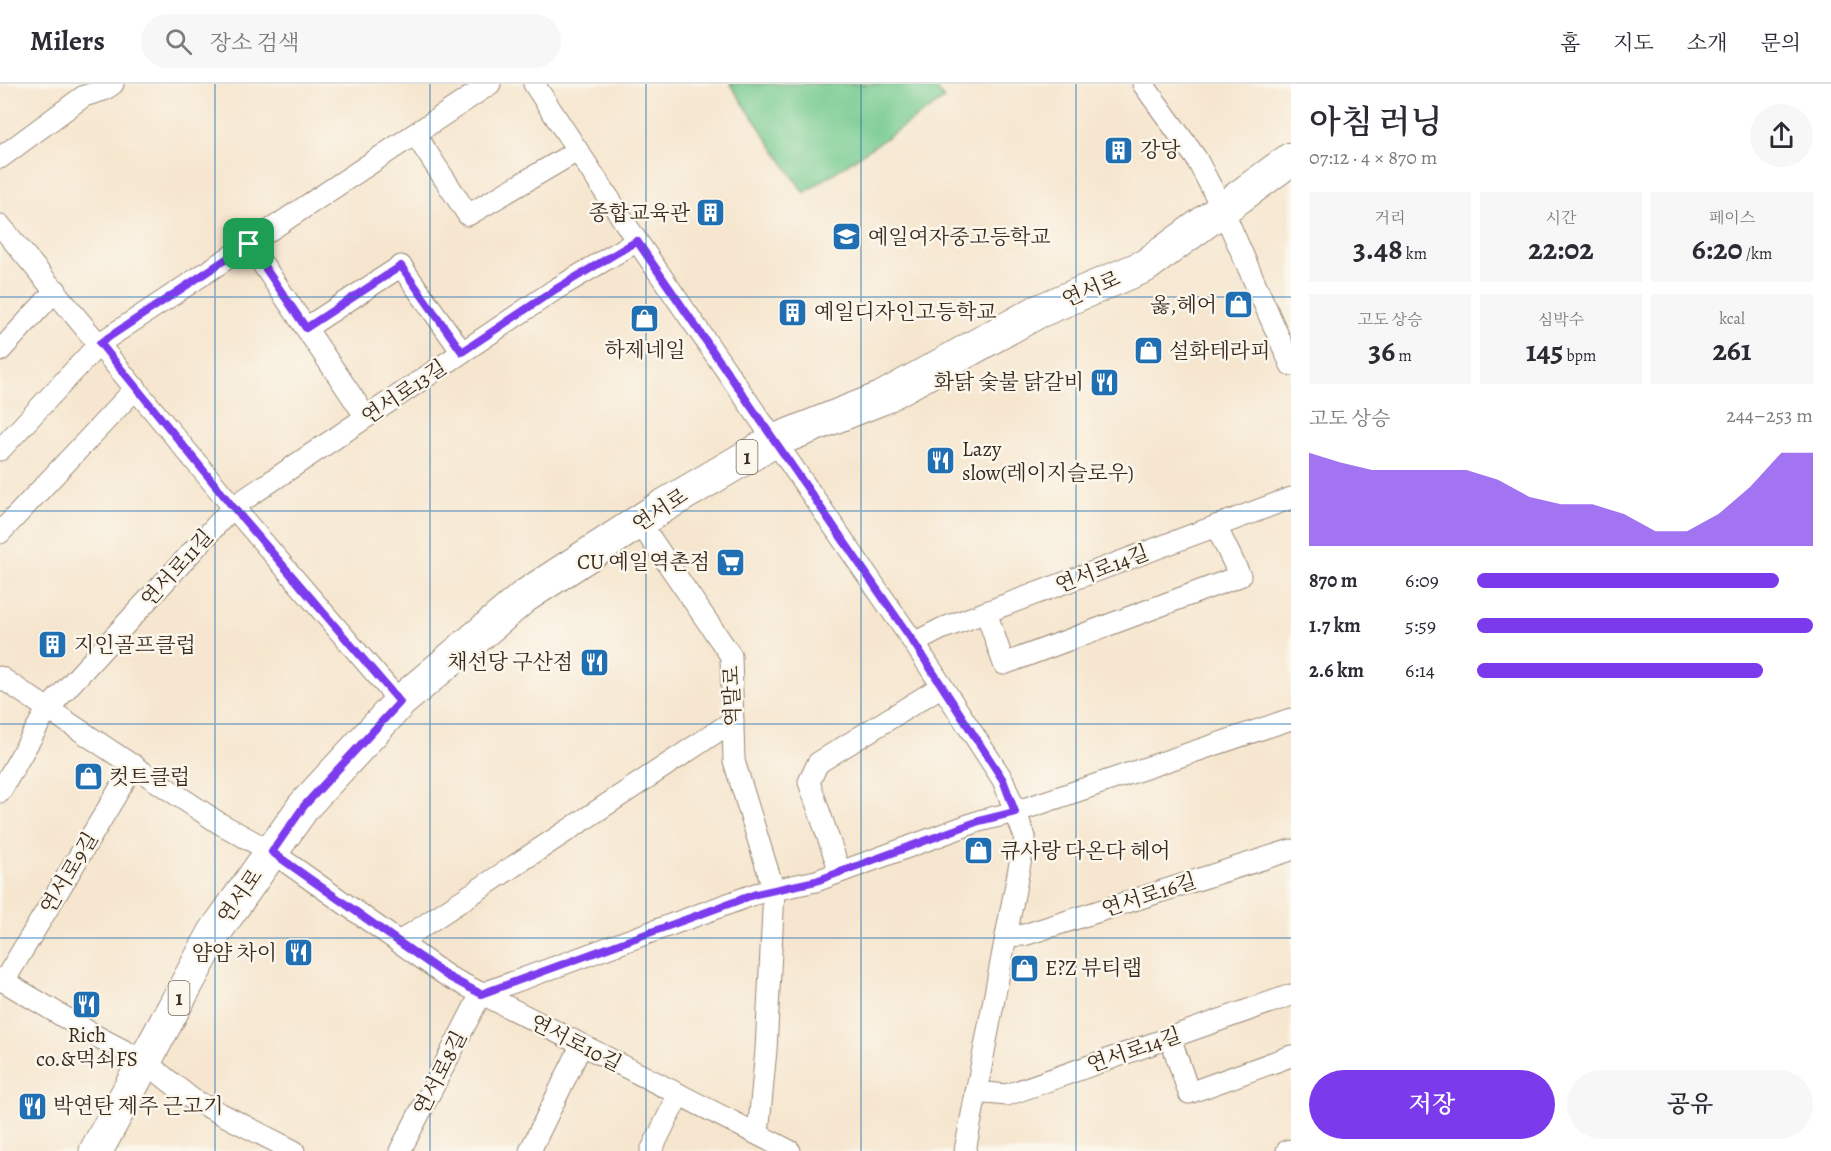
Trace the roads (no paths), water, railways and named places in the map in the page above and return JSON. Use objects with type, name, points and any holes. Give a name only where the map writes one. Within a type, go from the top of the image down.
[{"type":"main road","name":"연서로","points":[[96,1151],[215,932],[304,806],[400,702],[525,596],[660,508],[774,441],[882,398],[1038,312],[1145,266],[1291,159]]},
{"type":"street","points":[[0,158],[84,90],[104,90],[113,84]]},
{"type":"street","points":[[0,450],[100,343],[490,84]]},
{"type":"street","points":[[534,84],[637,241],[914,643],[1003,780],[1025,837],[965,1151]]},
{"type":"street","points":[[1143,84],[1196,158],[1223,210],[1291,365]]},
{"type":"street","points":[[415,134],[468,215],[576,151]]},
{"type":"street","points":[[0,225],[100,343],[233,507],[400,702]]},
{"type":"street","name":"연서로13길","points":[[233,507],[556,289],[637,241]]},
{"type":"street","points":[[249,244],[366,417]]},
{"type":"street","points":[[306,328],[401,266],[462,352]]},
{"type":"street","points":[[0,351],[56,290]]},
{"type":"street","points":[[0,533],[136,388]]},
{"type":"street","name":"연서로14길","points":[[914,643],[986,612],[1291,498]]},
{"type":"street","name":"연서로11길","points":[[47,710],[233,507]]},
{"type":"street","name":"역말로","points":[[640,523],[731,656],[734,762],[774,891]]},
{"type":"street","points":[[986,612],[1004,664],[1240,576],[1216,526]]},
{"type":"street","points":[[0,677],[219,823],[272,852]]},
{"type":"street","points":[[840,872],[809,782],[818,764],[942,686]]},
{"type":"street","points":[[0,792],[47,710]]},
{"type":"street","points":[[481,994],[745,898],[840,872],[979,821],[1015,812],[1291,719]]},
{"type":"street","points":[[399,942],[733,721]]},
{"type":"street","name":"연서로9길","points":[[2,980],[134,765]]},
{"type":"street","name":"연서로16길","points":[[1006,936],[1024,935],[1291,850]]},
{"type":"street","name":"연서로10길","points":[[272,852],[447,976],[790,1151]]},
{"type":"street","points":[[758,1134],[766,1050],[774,891]]},
{"type":"street","points":[[2,980],[96,1036],[144,1061],[192,1099],[294,1151]]},
{"type":"street","name":"연서로8길","points":[[400,1151],[481,994]]},
{"type":"street","name":"연서로14길","points":[[976,1092],[1007,1095],[1291,995]]},
{"type":"street","points":[[1170,1037],[1189,1093],[1291,1056]]},
{"type":"street","points":[[530,1151],[582,1046]]},
{"type":"street","points":[[651,1151],[679,1094]]},
{"type":"place","name":"강당","points":[[1119,150]]},
{"type":"place","name":"종합교육관","points":[[711,213]]},
{"type":"place","name":"예일여자중고등학교","points":[[847,237]]},
{"type":"place","name":"옳,헤어","points":[[1238,305]]},
{"type":"place","name":"예일디자인고등학교","points":[[793,312]]},
{"type":"place","name":"하제네일","points":[[645,319]]},
{"type":"place","name":"설화테라피","points":[[1148,351]]},
{"type":"place","name":"화닭 숯불 닭갈비","points":[[1105,382]]},
{"type":"place","name":"Lazy slow(레이지슬로우)","points":[[941,461]]},
{"type":"place","name":"CU 예일역촌점","points":[[731,562]]},
{"type":"place","name":"지인골프클럽","points":[[53,645]]},
{"type":"place","name":"채선당 구산점","points":[[594,662]]},
{"type":"place","name":"컷트클럽","points":[[88,777]]},
{"type":"place","name":"큐사랑 다온다 헤어","points":[[979,851]]},
{"type":"place","name":"얌얌 차이","points":[[298,953]]},
{"type":"place","name":"E?Z 뷰티랩","points":[[1024,968]]},
{"type":"place","name":"Rich co.&먹쇠FS","points":[[87,1004]]},
{"type":"place","name":"박연탄 제주 근고기","points":[[32,1106]]}]
